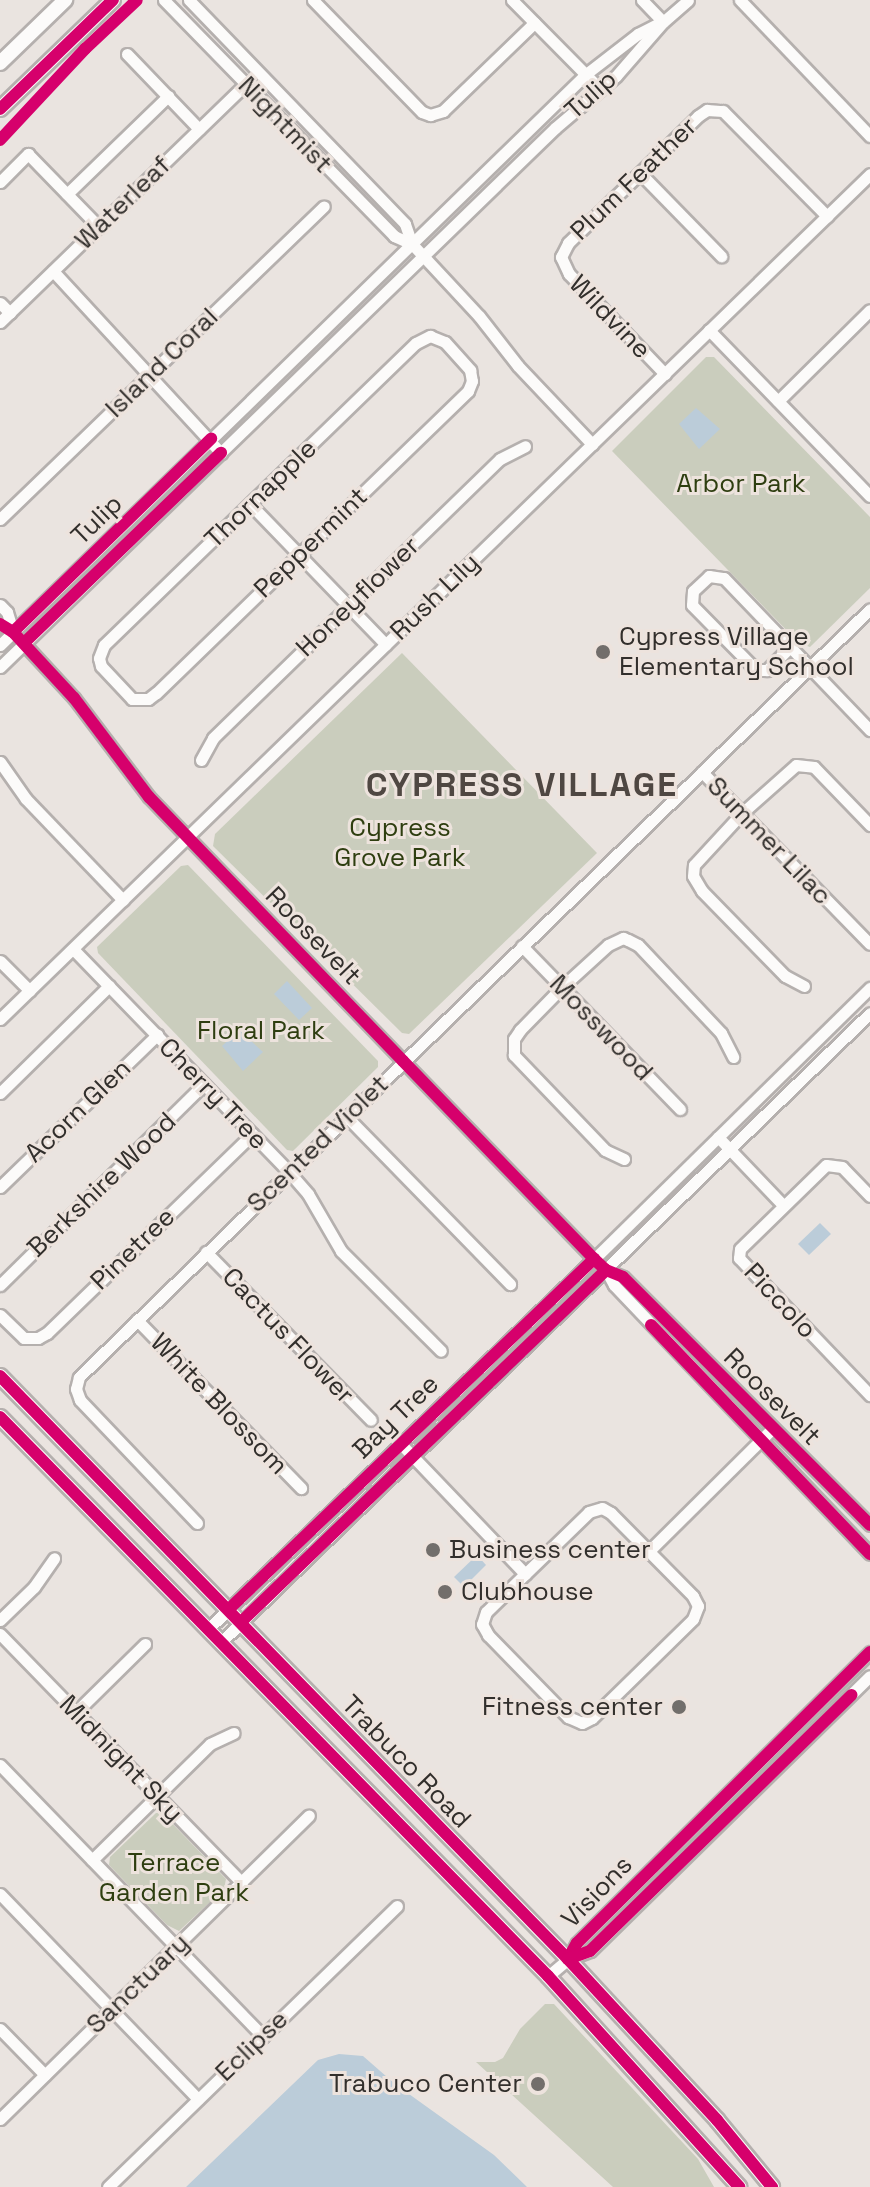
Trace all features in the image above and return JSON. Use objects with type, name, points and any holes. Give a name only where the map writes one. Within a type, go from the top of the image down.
[{"type":"main road","points":[[0,63],[65,0]]},
{"type":"main road","points":[[0,109],[113,0]]},
{"type":"main road","name":"Trabuco Road","points":[[0,1376],[568,1959],[717,2120],[772,2187]]},
{"type":"main road","name":"Trabuco Road","points":[[0,1417],[210,1627],[377,1805],[548,1976],[739,2187]]},
{"type":"street","name":"Nightmist","points":[[164,0],[394,236],[412,244],[425,257],[479,316],[518,366],[592,444]]},
{"type":"street","name":"Nightmist","points":[[189,0],[405,224],[412,244]]},
{"type":"street","points":[[313,0],[422,112],[430,115],[443,111],[534,23]]},
{"type":"street","points":[[512,0],[600,89]]},
{"type":"street","points":[[642,0],[663,22]]},
{"type":"street","name":"Tulip","points":[[0,667],[555,128],[600,89],[688,0]]},
{"type":"street","points":[[740,0],[870,136]]},
{"type":"street","name":"Tulip","points":[[0,645],[586,74],[638,34],[663,22]]},
{"type":"street","points":[[127,54],[199,129]]},
{"type":"street","name":"Waterleaf","points":[[0,322],[246,84]]},
{"type":"street","points":[[67,194],[168,96]]},
{"type":"street","name":"Plum Feather","points":[[561,257],[568,243],[698,116],[715,109],[730,116],[827,216]]},
{"type":"street","points":[[0,182],[28,154],[99,227]]},
{"type":"street","points":[[641,174],[721,256]]},
{"type":"street","name":"Rush Lily","points":[[0,1019],[870,174]]},
{"type":"street","name":"Island Coral","points":[[0,519],[324,206]]},
{"type":"street","name":"Wildvine","points":[[561,257],[569,274],[665,374]]},
{"type":"street","points":[[53,271],[221,453]]},
{"type":"street","points":[[0,303],[10,313]]},
{"type":"street","points":[[778,401],[870,310]]},
{"type":"street","points":[[709,330],[870,496]]},
{"type":"street","name":"Thornapple","points":[[118,686],[101,666],[99,658],[104,645],[422,337],[438,338],[456,354]]},
{"type":"street","name":"Peppermint","points":[[118,686],[132,699],[148,699],[156,693],[468,391],[472,381],[470,370],[456,354]]},
{"type":"street","name":"Honeyflower","points":[[201,760],[213,738],[500,459],[525,446]]},
{"type":"street","points":[[859,484],[870,474]]},
{"type":"street","points":[[251,505],[386,645]]},
{"type":"street","points":[[790,647],[767,670],[756,670],[692,605],[690,597],[693,591],[709,576],[724,578],[870,730]]},
{"type":"street","name":"Roosevelt","points":[[0,605],[7,612],[13,632]]},
{"type":"street","name":"Scented Violet","points":[[197,1523],[77,1396],[79,1377],[870,609]]},
{"type":"street","name":"Roosevelt","points":[[0,624],[13,632],[74,698],[149,797],[606,1270],[614,1285],[870,1554]]},
{"type":"street","points":[[0,762],[26,799],[123,900]]},
{"type":"street","points":[[804,986],[785,976],[702,891],[693,876],[700,856],[788,771],[807,764],[814,767],[870,825]]},
{"type":"street","name":"Summer Lilac","points":[[702,772],[870,944]]},
{"type":"street","points":[[624,1159],[605,1150],[514,1055],[514,1039],[520,1030],[562,987],[608,945],[623,938],[628,940],[638,945],[721,1033],[733,1057]]},
{"type":"street","name":"Mosswood","points":[[522,946],[680,1109]]},
{"type":"street","name":"Cherry Tree","points":[[73,949],[289,1172],[316,1206],[329,1235],[341,1251],[441,1351]]},
{"type":"street","points":[[0,961],[30,991]]},
{"type":"street","points":[[0,1093],[109,986]]},
{"type":"street","name":"Bay Tree","points":[[210,1627],[594,1259],[870,988]]},
{"type":"street","name":"Bay Tree","points":[[222,1641],[870,1013]]},
{"type":"street","name":"Acorn Glen","points":[[0,1187],[157,1035]]},
{"type":"street","name":"Berkshire Wood","points":[[0,1285],[204,1084]]},
{"type":"street","points":[[346,1116],[510,1284]]},
{"type":"street","name":"Pinetree","points":[[4,1319],[24,1338],[38,1338],[47,1333],[252,1134]]},
{"type":"street","points":[[718,1137],[784,1206]]},
{"type":"street","name":"Piccolo","points":[[870,1196],[842,1167],[826,1165],[740,1249],[739,1258],[870,1395]]},
{"type":"street","name":"Cactus Flower","points":[[206,1252],[371,1420]]},
{"type":"street","name":"Roosevelt","points":[[606,1270],[623,1277],[870,1525]]},
{"type":"street","name":"White Blossom","points":[[137,1320],[301,1488]]},
{"type":"street","points":[[649,1551],[772,1429]]},
{"type":"street","points":[[400,1443],[525,1574]]},
{"type":"street","points":[[602,1508],[649,1551],[693,1596],[698,1606],[693,1619],[592,1718],[582,1723],[568,1717],[488,1635],[482,1624],[486,1612],[525,1574],[589,1512],[602,1508]]},
{"type":"street","points":[[0,1620],[34,1587],[54,1558]]},
{"type":"street","name":"Midnight Sky","points":[[0,1634],[242,1883]]},
{"type":"street","points":[[76,1712],[145,1644]]},
{"type":"street","name":"Visions","points":[[548,1976],[568,1959],[577,1943],[870,1652]]},
{"type":"street","name":"Visions","points":[[568,1959],[590,1951],[870,1676]]},
{"type":"street","points":[[92,1860],[210,1744],[234,1733]]},
{"type":"street","points":[[0,1765],[263,2036]]},
{"type":"street","name":"Sanctuary","points":[[0,2119],[309,1815]]},
{"type":"street","points":[[0,1894],[198,2099]]},
{"type":"street","name":"Eclipse","points":[[108,2187],[397,1906]]},
{"type":"street","points":[[0,2029],[45,2075]]},
{"type":"green space","name":"Arbor Park","points":[[706,357],[714,357],[870,517],[870,588],[810,647],[799,643],[612,451]]},
{"type":"green space","name":"Cypress Grove Park","points":[[402,653],[597,853],[409,1034],[402,1033],[213,846],[215,834]]},
{"type":"green space","name":"Floral Park","points":[[188,865],[378,1061],[378,1067],[293,1151],[287,1150],[98,953],[97,947],[181,866]]},
{"type":"green space","name":"Terrace Garden Park","points":[[156,1813],[162,1813],[226,1879],[224,1889],[179,1931],[167,1925],[109,1865],[110,1857]]},
{"type":"green space","points":[[545,2004],[554,2004],[698,2159],[714,2187],[613,2187],[476,2062],[495,2062],[503,2058],[520,2029]]},
{"type":"water","points":[[696,408],[720,429],[699,449],[679,424]]},
{"type":"water","points":[[287,981],[312,1008],[299,1020],[274,994]]},
{"type":"water","points":[[239,1030],[263,1052],[243,1071],[222,1046]]},
{"type":"water","points":[[820,1223],[831,1234],[809,1255],[798,1244]]},
{"type":"water","points":[[477,1555],[486,1565],[464,1587],[454,1577]]},
{"type":"water","points":[[339,2054],[363,2056],[395,2084],[494,2155],[527,2187],[186,2187],[318,2060]]},
{"type":"cycle path","points":[[0,109],[113,0]]},
{"type":"cycle path","points":[[0,140],[85,49],[137,0]]},
{"type":"cycle path","points":[[13,632],[211,439]]},
{"type":"cycle path","points":[[24,643],[221,453]]},
{"type":"cycle path","points":[[0,624],[13,632],[74,698],[149,797],[594,1259],[606,1270],[623,1277],[870,1525]]},
{"type":"cycle path","points":[[229,1609],[594,1259]]},
{"type":"cycle path","points":[[241,1622],[606,1270]]},
{"type":"cycle path","points":[[651,1325],[870,1554]]},
{"type":"cycle path","points":[[0,1376],[568,1959],[717,2120],[772,2187]]},
{"type":"cycle path","points":[[0,1417],[548,1976],[739,2187]]},
{"type":"cycle path","points":[[568,1959],[577,1943],[870,1652]]},
{"type":"cycle path","points":[[568,1959],[590,1951],[851,1695]]},
{"type":"place","name":"Cypress Village Elementary School","points":[[603,652]]},
{"type":"place","name":"Business center","points":[[433,1550]]},
{"type":"place","name":"Clubhouse","points":[[445,1592]]},
{"type":"place","name":"Fitness center","points":[[679,1707]]},
{"type":"place","name":"Trabuco Center","points":[[538,2084]]},
{"type":"district","name":"CYPRESS VILLAGE","points":[[522,785]]}]
